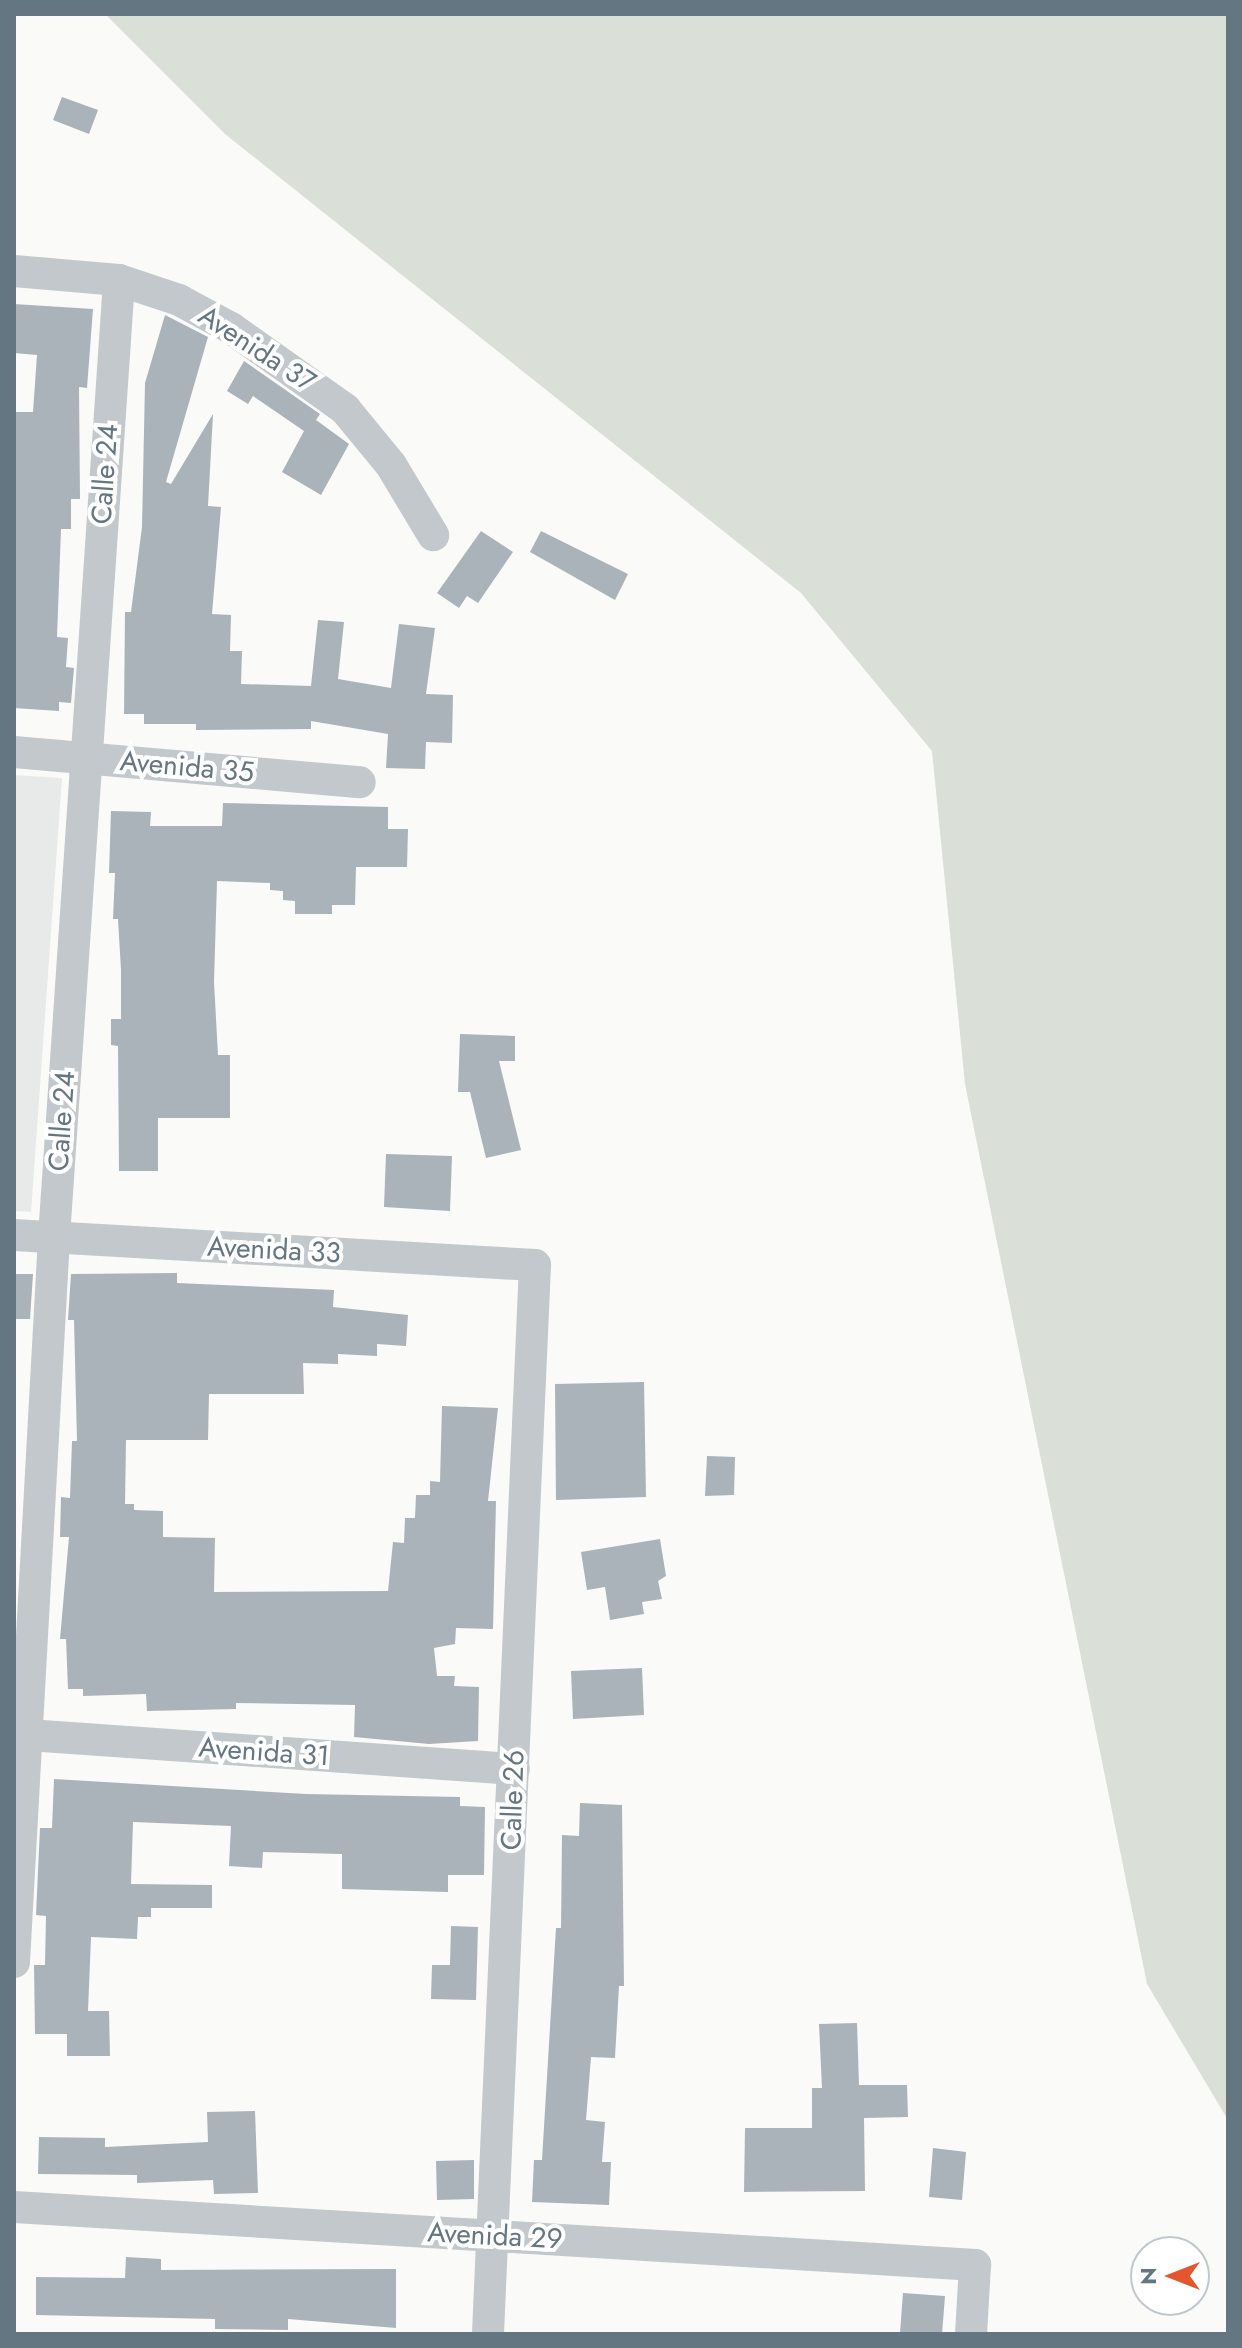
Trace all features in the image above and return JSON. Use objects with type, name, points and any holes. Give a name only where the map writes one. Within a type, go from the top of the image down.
[{"type":"street","name":"Avenida 37","points":[[14,271],[119,280],[179,300],[231,328],[345,409],[391,465],[433,535]]},
{"type":"street","name":"Calle 24","points":[[14,1962],[20,1734],[119,280]]},
{"type":"street","name":"Avenida 35","points":[[14,752],[360,782]]},
{"type":"street","name":"Avenida 33","points":[[14,1235],[535,1265]]},
{"type":"street","name":"Calle 26","points":[[488,2334],[496,2236],[535,1265]]},
{"type":"street","name":"Avenida 31","points":[[20,1734],[514,1769]]},
{"type":"street","name":"Avenida 29","points":[[14,2207],[975,2265],[971,2334]]},
{"type":"shaded area","points":[[105,14],[1228,14],[1228,2120],[1147,1984],[965,1084],[932,751],[801,593],[225,134]]},
{"type":"shaded area","points":[[14,775],[62,778],[31,1212],[14,1211]]},
{"type":"building","points":[[62,97],[98,110],[89,134],[53,120]]},
{"type":"building","points":[[14,304],[93,309],[87,388],[79,387],[80,499],[71,499],[71,529],[61,529],[57,637],[68,638],[66,667],[74,668],[71,703],[59,702],[59,711],[14,708],[14,412],[33,412],[37,355],[14,353]]},
{"type":"building","points":[[165,315],[208,337],[166,482],[171,484],[213,414],[208,506],[221,507],[212,614],[231,615],[230,651],[242,651],[241,684],[311,686],[318,620],[344,622],[338,679],[391,688],[399,624],[435,628],[426,694],[453,695],[452,743],[426,742],[425,769],[386,768],[388,734],[311,721],[311,729],[196,730],[196,724],[144,724],[144,714],[124,714],[125,612],[131,612],[142,527],[145,383]]},
{"type":"building","points":[[244,361],[320,414],[316,420],[349,444],[321,495],[282,472],[304,431],[253,396],[248,404],[227,391]]},
{"type":"building","points":[[481,531],[513,552],[478,603],[467,596],[459,608],[437,593]]},
{"type":"building","points":[[541,531],[628,574],[615,600],[530,552]]},
{"type":"building","points":[[223,803],[388,807],[388,829],[408,829],[407,867],[356,867],[355,905],[332,905],[332,914],[295,914],[295,901],[283,900],[283,891],[270,890],[270,883],[217,881],[214,982],[218,1055],[230,1055],[230,1118],[158,1118],[158,1171],[119,1171],[118,1046],[111,1045],[111,1019],[121,1019],[121,970],[118,919],[113,919],[115,873],[109,873],[111,811],[151,812],[150,826],[222,826]]},
{"type":"building","points":[[460,1034],[515,1036],[515,1061],[499,1061],[521,1150],[486,1158],[470,1092],[458,1092]]},
{"type":"building","points":[[386,1154],[452,1156],[450,1211],[384,1207]]},
{"type":"building","points":[[177,1273],[177,1283],[334,1290],[333,1307],[408,1315],[406,1346],[377,1344],[377,1356],[338,1354],[338,1364],[303,1363],[304,1394],[209,1394],[208,1440],[126,1440],[125,1504],[134,1504],[134,1510],[163,1511],[163,1537],[215,1538],[214,1592],[388,1591],[393,1542],[404,1543],[405,1518],[415,1518],[416,1495],[430,1495],[430,1481],[440,1482],[442,1406],[498,1408],[488,1501],[496,1501],[493,1629],[456,1628],[455,1644],[434,1648],[437,1676],[455,1676],[454,1686],[479,1687],[478,1741],[429,1744],[354,1737],[355,1705],[236,1703],[236,1709],[147,1711],[146,1694],[83,1696],[83,1689],[68,1689],[66,1639],[60,1639],[69,1537],[60,1537],[61,1497],[70,1498],[72,1441],[77,1441],[74,1320],[68,1320],[71,1274]]},
{"type":"building","points":[[14,1274],[33,1274],[30,1319],[14,1319]]},
{"type":"building","points":[[644,1382],[646,1497],[556,1500],[555,1384]]},
{"type":"building","points":[[707,1456],[735,1457],[734,1495],[705,1496]]},
{"type":"building","points":[[660,1539],[666,1576],[658,1581],[662,1599],[642,1602],[644,1614],[610,1620],[605,1587],[587,1590],[581,1552]]},
{"type":"building","points":[[642,1668],[644,1715],[573,1719],[571,1671]]},
{"type":"building","points":[[54,1779],[306,1794],[460,1797],[460,1806],[485,1807],[484,1875],[448,1875],[448,1892],[342,1889],[342,1854],[263,1852],[262,1868],[229,1866],[231,1826],[133,1822],[131,1884],[212,1885],[212,1908],[151,1908],[151,1917],[138,1917],[137,1939],[91,1937],[88,2011],[109,2011],[110,2056],[67,2056],[67,2034],[35,2034],[34,1965],[45,1965],[46,1916],[36,1915],[40,1828],[52,1828]]},
{"type":"building","points":[[580,1803],[622,1805],[624,1986],[619,1986],[615,2058],[591,2057],[586,2120],[605,2122],[602,2162],[611,2162],[609,2205],[532,2202],[534,2160],[542,2160],[556,1928],[561,1928],[562,1835],[579,1836]]},
{"type":"building","points":[[451,1926],[478,1927],[476,2000],[431,1999],[432,1965],[450,1965]]},
{"type":"building","points":[[857,2023],[859,2085],[907,2085],[908,2117],[864,2118],[865,2191],[744,2192],[745,2128],[812,2128],[812,2088],[822,2088],[819,2024]]},
{"type":"building","points":[[255,2111],[258,2193],[214,2194],[213,2180],[137,2183],[137,2175],[38,2174],[39,2137],[105,2138],[105,2147],[208,2142],[207,2112]]},
{"type":"building","points":[[933,2148],[966,2152],[962,2200],[929,2197]]},
{"type":"building","points":[[474,2160],[474,2199],[437,2200],[436,2161]]},
{"type":"building","points":[[126,2257],[161,2259],[161,2270],[396,2269],[396,2328],[288,2319],[288,2330],[215,2329],[215,2319],[36,2315],[36,2277],[125,2278]]},
{"type":"building","points":[[903,2293],[945,2296],[942,2334],[900,2333]]}]
